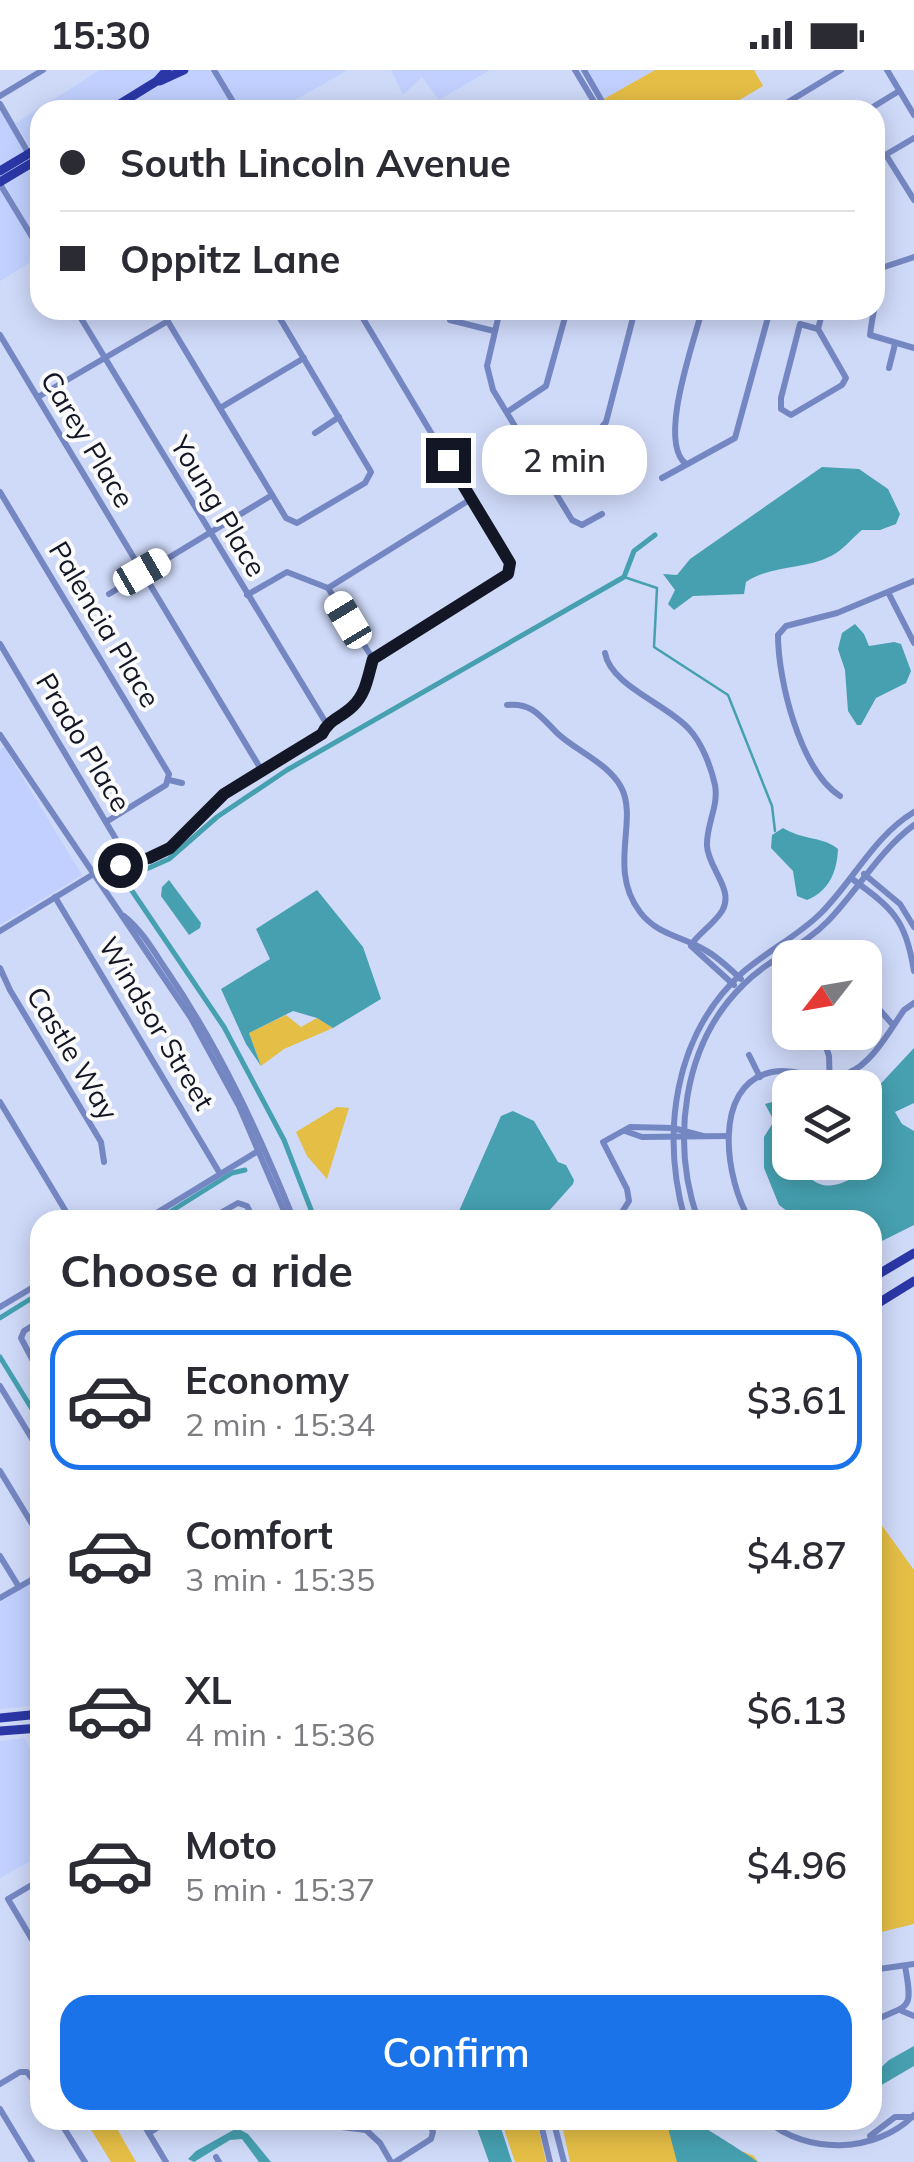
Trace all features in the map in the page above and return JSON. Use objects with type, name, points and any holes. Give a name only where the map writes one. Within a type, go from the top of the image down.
[{"type":"main road","points":[[133,100],[167,70]]},
{"type":"main road","points":[[157,81],[184,70]]},
{"type":"main road","points":[[0,171],[29,154]]},
{"type":"main road","points":[[12,174],[29,154]]},
{"type":"main road","points":[[0,183],[30,164]]},
{"type":"main road","points":[[882,1272],[914,1253]]},
{"type":"main road","points":[[882,1301],[914,1282]]},
{"type":"main road","points":[[1,1723],[30,1716]]},
{"type":"main road","points":[[1,1723],[30,1727]]},
{"type":"street","points":[[0,96],[43,70]]},
{"type":"street","points":[[214,70],[232,100]]},
{"type":"street","points":[[575,70],[593,100]]},
{"type":"street","points":[[584,70],[601,100]]},
{"type":"street","points":[[792,100],[841,70]]},
{"type":"street","points":[[887,70],[914,115]]},
{"type":"street","points":[[884,100],[900,90]]},
{"type":"street","points":[[0,104],[29,154]]},
{"type":"street","points":[[914,138],[886,155],[914,200]]},
{"type":"street","points":[[0,183],[30,234]]},
{"type":"street","points":[[885,267],[914,257]]},
{"type":"street","name":"Young Place","points":[[82,320],[327,724]]},
{"type":"street","points":[[38,397],[168,321],[272,495],[291,522],[300,522],[365,483],[370,468],[281,320]]},
{"type":"street","points":[[0,931],[92,875],[170,848],[218,798],[322,734],[327,724],[356,703],[373,659],[510,570],[510,563],[364,320]]},
{"type":"street","points":[[450,320],[494,331]]},
{"type":"street","points":[[497,320],[488,374],[506,412],[577,524],[602,514]]},
{"type":"street","points":[[506,412],[546,386],[564,320]]},
{"type":"street","points":[[540,467],[594,435],[606,422],[632,320]]},
{"type":"street","points":[[686,464],[679,457],[673,432],[700,320]]},
{"type":"street","points":[[662,478],[726,445],[738,434],[767,320]]},
{"type":"street","points":[[818,329],[800,324],[781,398],[786,414],[796,414],[845,382],[846,374],[818,329],[820,320]]},
{"type":"street","points":[[874,320],[870,334],[874,338],[914,348]]},
{"type":"street","name":"Carey Place","points":[[0,335],[262,771]]},
{"type":"street","points":[[888,368],[894,344]]},
{"type":"street","points":[[220,408],[304,358]]},
{"type":"street","points":[[315,433],[340,418]]},
{"type":"street","name":"Palencia Place","points":[[0,492],[169,780]]},
{"type":"street","points":[[109,594],[272,495]]},
{"type":"street","points":[[328,588],[471,499]]},
{"type":"street","points":[[0,511],[8,506]]},
{"type":"street","points":[[246,595],[287,572],[328,588],[373,659]]},
{"type":"street","points":[[840,796],[828,788],[796,726],[782,676],[778,634],[786,626],[837,614],[914,581]]},
{"type":"street","points":[[889,594],[914,643]]},
{"type":"street","name":"Prado Place","points":[[0,644],[127,863]]},
{"type":"street","points":[[605,653],[615,673],[691,731],[714,780],[716,800],[707,847],[726,901],[721,913],[690,945]]},
{"type":"street","points":[[507,704],[532,708],[619,783],[626,806],[624,870],[635,905],[652,925],[690,945],[738,983]]},
{"type":"street","points":[[0,727],[2,739],[191,1018],[262,1148],[287,1210]]},
{"type":"street","points":[[106,822],[169,780],[182,783]]},
{"type":"street","points":[[682,1210],[678,1195],[678,1134],[695,1067],[716,1020],[738,983],[814,920],[885,836],[914,812]]},
{"type":"street","points":[[738,983],[816,933],[892,843],[914,824]]},
{"type":"street","points":[[858,870],[900,904],[914,926]]},
{"type":"street","points":[[851,878],[886,905],[904,928],[914,970]]},
{"type":"street","name":"Windsor Street","points":[[55,898],[220,1172]]},
{"type":"street","name":"Castle Way","points":[[0,968],[104,1148],[104,1162]]},
{"type":"street","points":[[854,1070],[914,1003]]},
{"type":"street","points":[[882,1013],[893,1025]]},
{"type":"street","points":[[749,1055],[760,1077]]},
{"type":"street","points":[[746,1210],[732,1179],[728,1136],[737,1102],[750,1084],[772,1074]]},
{"type":"street","points":[[0,1102],[65,1210]]},
{"type":"street","points":[[623,1210],[629,1201],[603,1142],[630,1127],[728,1136]]},
{"type":"street","points":[[650,1137],[651,1127]]},
{"type":"street","points":[[625,1131],[650,1137],[678,1134]]},
{"type":"street","points":[[678,1134],[695,1210]]},
{"type":"street","points":[[161,1210],[262,1148]]},
{"type":"street","points":[[224,1210],[234,1204],[249,1210]]},
{"type":"street","points":[[0,1307],[30,1289]]},
{"type":"street","points":[[30,1327],[20,1338],[30,1356]]},
{"type":"street","points":[[0,1386],[30,1436]]},
{"type":"street","points":[[0,1471],[30,1520]]},
{"type":"street","points":[[0,1556],[19,1587]]},
{"type":"street","points":[[0,1598],[30,1580]]},
{"type":"street","points":[[30,1886],[8,1899],[30,1935]]},
{"type":"street","points":[[882,1969],[910,1965],[912,1998],[902,2012],[882,2019]]},
{"type":"street","points":[[902,2012],[914,2016]]},
{"type":"street","points":[[0,2084],[20,2072],[30,2076]]},
{"type":"street","points":[[0,2109],[32,2162]]},
{"type":"street","points":[[882,2126],[894,2117],[913,2116]]},
{"type":"street","points":[[780,2130],[821,2147],[898,2129],[913,2116]]},
{"type":"street","points":[[65,2130],[84,2162]]},
{"type":"street","points":[[147,2130],[166,2162]]},
{"type":"street","points":[[149,2133],[154,2130]]},
{"type":"street","points":[[366,2130],[393,2162],[432,2136],[430,2130]]},
{"type":"street","points":[[542,2130],[550,2162]]},
{"type":"street","points":[[554,2130],[564,2162]]},
{"type":"street","points":[[866,2139],[877,2130]]},
{"type":"shaded area","points":[[100,70],[163,70],[121,100],[52,100]]},
{"type":"shaded area","points":[[190,70],[210,70],[229,100],[132,100]]},
{"type":"shaded area","points":[[218,70],[348,70],[295,100],[236,100]]},
{"type":"shaded area","points":[[391,70],[490,70],[439,100],[422,77],[403,95]]},
{"type":"shaded area","points":[[587,70],[655,70],[604,99]]},
{"type":"shaded area","points":[[655,70],[754,70],[763,86],[739,100],[604,99]]},
{"type":"shaded area","points":[[0,110],[25,153],[0,168]]},
{"type":"shaded area","points":[[30,114],[30,147],[13,119],[16,123]]},
{"type":"shaded area","points":[[30,167],[30,225],[29,226],[4,183]]},
{"type":"shaded area","points":[[0,189],[30,239],[30,262],[0,281]]},
{"type":"shaded area","points":[[822,467],[859,469],[888,489],[900,514],[896,524],[880,530],[862,530],[839,551],[821,560],[755,577],[746,582],[744,594],[693,596],[674,610],[668,604],[675,590],[663,574],[677,575],[690,559]]},
{"type":"shaded area","points":[[855,624],[869,646],[901,644],[911,671],[906,683],[876,698],[861,725],[848,711],[845,670],[838,649],[842,633]]},
{"type":"shaded area","points":[[4,747],[82,875],[0,925],[0,750]]},
{"type":"shaded area","points":[[783,828],[838,849],[830,880],[807,900],[797,896],[793,871],[771,848],[772,835]]},
{"type":"shaded area","points":[[169,880],[201,923],[189,935],[161,896],[162,887]]},
{"type":"shaded area","points":[[317,890],[363,947],[381,999],[333,1028],[293,1011],[249,1033],[261,1066],[246,1044],[221,989],[270,959],[256,929]]},
{"type":"shaded area","points":[[286,1015],[301,1027],[317,1018],[333,1028],[284,1049],[261,1066],[249,1033]]},
{"type":"shaded area","points":[[914,1048],[914,1103],[895,1112],[902,1124],[914,1131],[914,1225],[882,1241],[882,1210],[786,1210],[779,1205],[764,1168],[764,1137],[772,1124],[772,1180],[813,1180],[827,1186],[882,1180],[882,1082]]},
{"type":"shaded area","points":[[337,1107],[349,1108],[327,1179],[307,1156],[296,1132]]},
{"type":"shaded area","points":[[513,1111],[534,1121],[558,1162],[566,1165],[574,1180],[550,1210],[459,1210],[501,1116]]},
{"type":"shaded area","points":[[882,1526],[914,1570],[914,1924],[882,1932]]},
{"type":"shaded area","points":[[30,1584],[30,1706],[0,1709],[0,1602]]},
{"type":"shaded area","points":[[24,1738],[30,1747],[30,1862],[0,1878],[0,1741]]},
{"type":"shaded area","points":[[914,2046],[914,2066],[882,2085],[882,2067]]},
{"type":"shaded area","points":[[91,2130],[118,2130],[136,2162],[111,2162]]},
{"type":"shaded area","points":[[233,2130],[241,2130],[271,2162],[259,2162],[242,2139],[230,2140],[194,2162],[188,2159]]},
{"type":"shaded area","points":[[478,2130],[502,2130],[512,2162],[489,2162]]},
{"type":"shaded area","points":[[504,2130],[539,2130],[546,2162],[515,2162]]},
{"type":"shaded area","points":[[563,2130],[708,2130],[758,2162],[570,2162]]},
{"type":"shaded area","points":[[669,2130],[708,2130],[758,2162],[677,2162]]},
{"type":"waterway","points":[[311,1210],[284,1140],[224,1027],[124,879],[169,859],[217,817],[287,770],[624,577],[634,551],[655,535]]},
{"type":"waterway","points":[[624,577],[657,588],[654,647],[728,695],[772,806],[775,831]]},
{"type":"waterway","points":[[173,1210],[232,1173],[245,1170]]},
{"type":"waterway","points":[[0,1318],[30,1299]]},
{"type":"waterway","points":[[0,1357],[30,1406]]},
{"type":"route","points":[[120,865],[157,856],[170,848],[224,794],[322,734],[327,724],[354,705],[365,687],[373,659],[508,574],[510,563],[448,460]]}]
